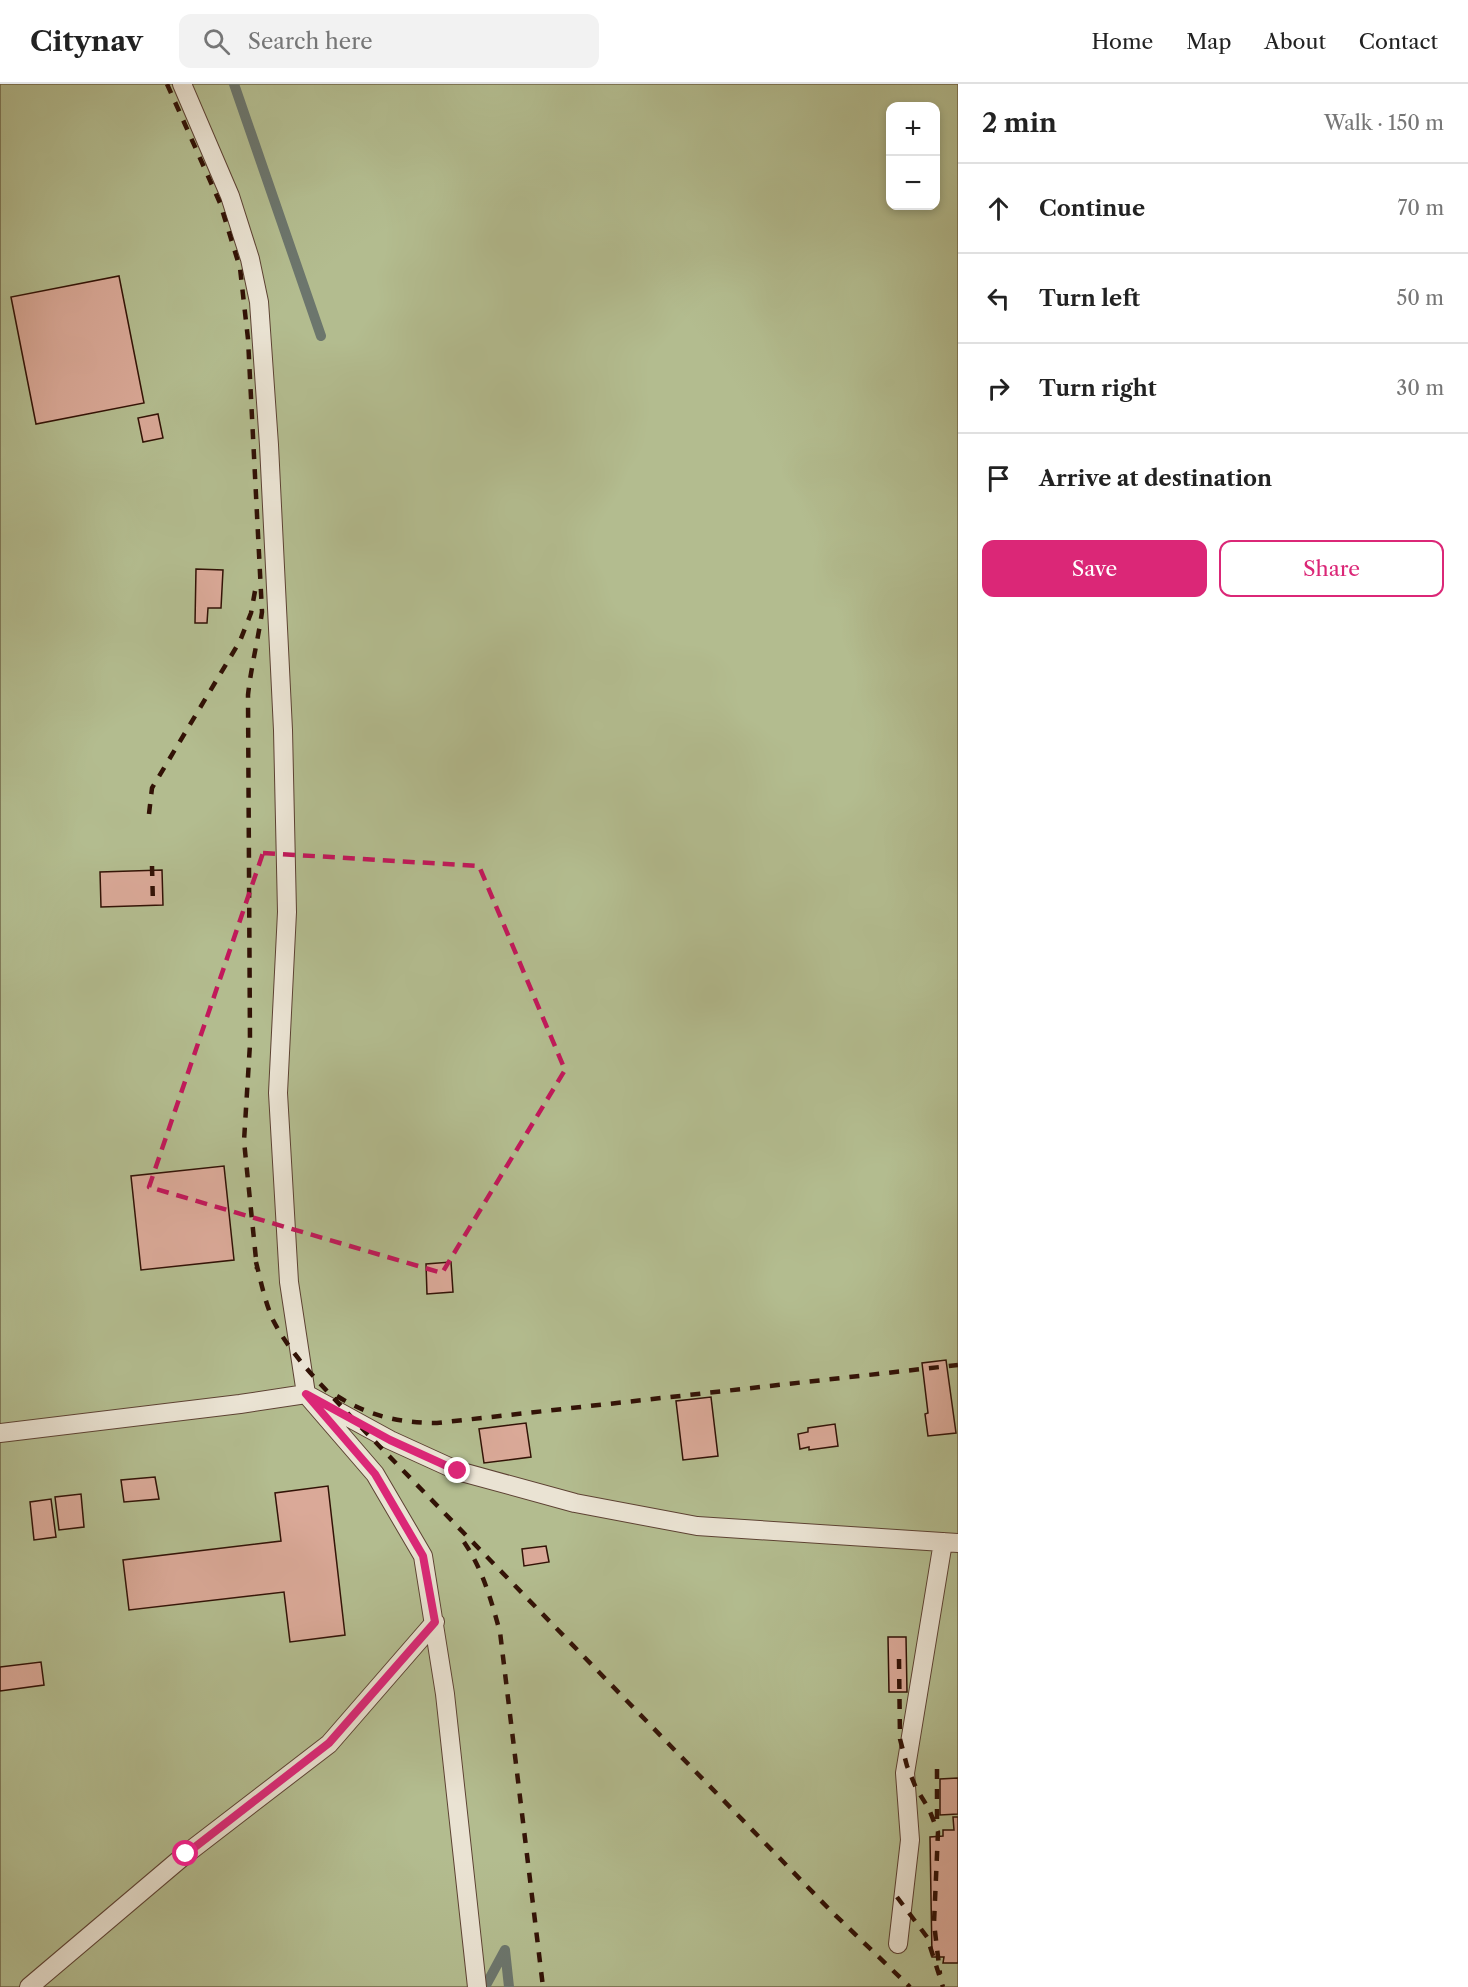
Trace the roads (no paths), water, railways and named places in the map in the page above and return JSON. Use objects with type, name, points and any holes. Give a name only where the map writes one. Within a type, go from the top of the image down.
[{"type":"lane","points":[[182,84],[230,196],[250,259],[259,302],[269,445],[284,753],[287,912],[278,1093],[289,1282],[306,1394],[375,1474],[423,1556],[445,1694],[477,1985]]},
{"type":"lane","points":[[0,1433],[306,1394],[390,1440],[458,1471],[575,1503],[697,1526],[951,1542],[905,1773],[910,1840],[898,1944]]},
{"type":"lane","points":[[29,1987],[186,1854],[329,1743],[435,1622]]},
{"type":"waterway","points":[[234,84],[321,336]]},
{"type":"waterway","points":[[505,1950],[509,1987]]},
{"type":"waterway","points":[[485,1987],[505,1950]]},
{"type":"railway","points":[[167,84],[220,203],[240,268],[248,339],[262,612],[248,695],[250,1044],[244,1141],[257,1269]]},
{"type":"railway","points":[[149,814],[152,788],[240,641],[251,613],[255,591]]},
{"type":"railway","points":[[152,866],[153,905]]},
{"type":"railway","points":[[256,1262],[273,1320],[290,1348],[311,1373],[831,1911],[910,1987]]},
{"type":"railway","points":[[337,1396],[361,1409],[385,1417],[410,1422],[437,1423],[958,1365]]},
{"type":"railway","points":[[464,1542],[481,1574],[500,1632],[543,1987]]},
{"type":"railway","points":[[899,1659],[900,1739],[907,1766],[938,1832],[934,1923],[940,1974]]},
{"type":"railway","points":[[937,1769],[937,1823]]},
{"type":"railway","points":[[897,1897],[927,1937],[943,1987]]}]
